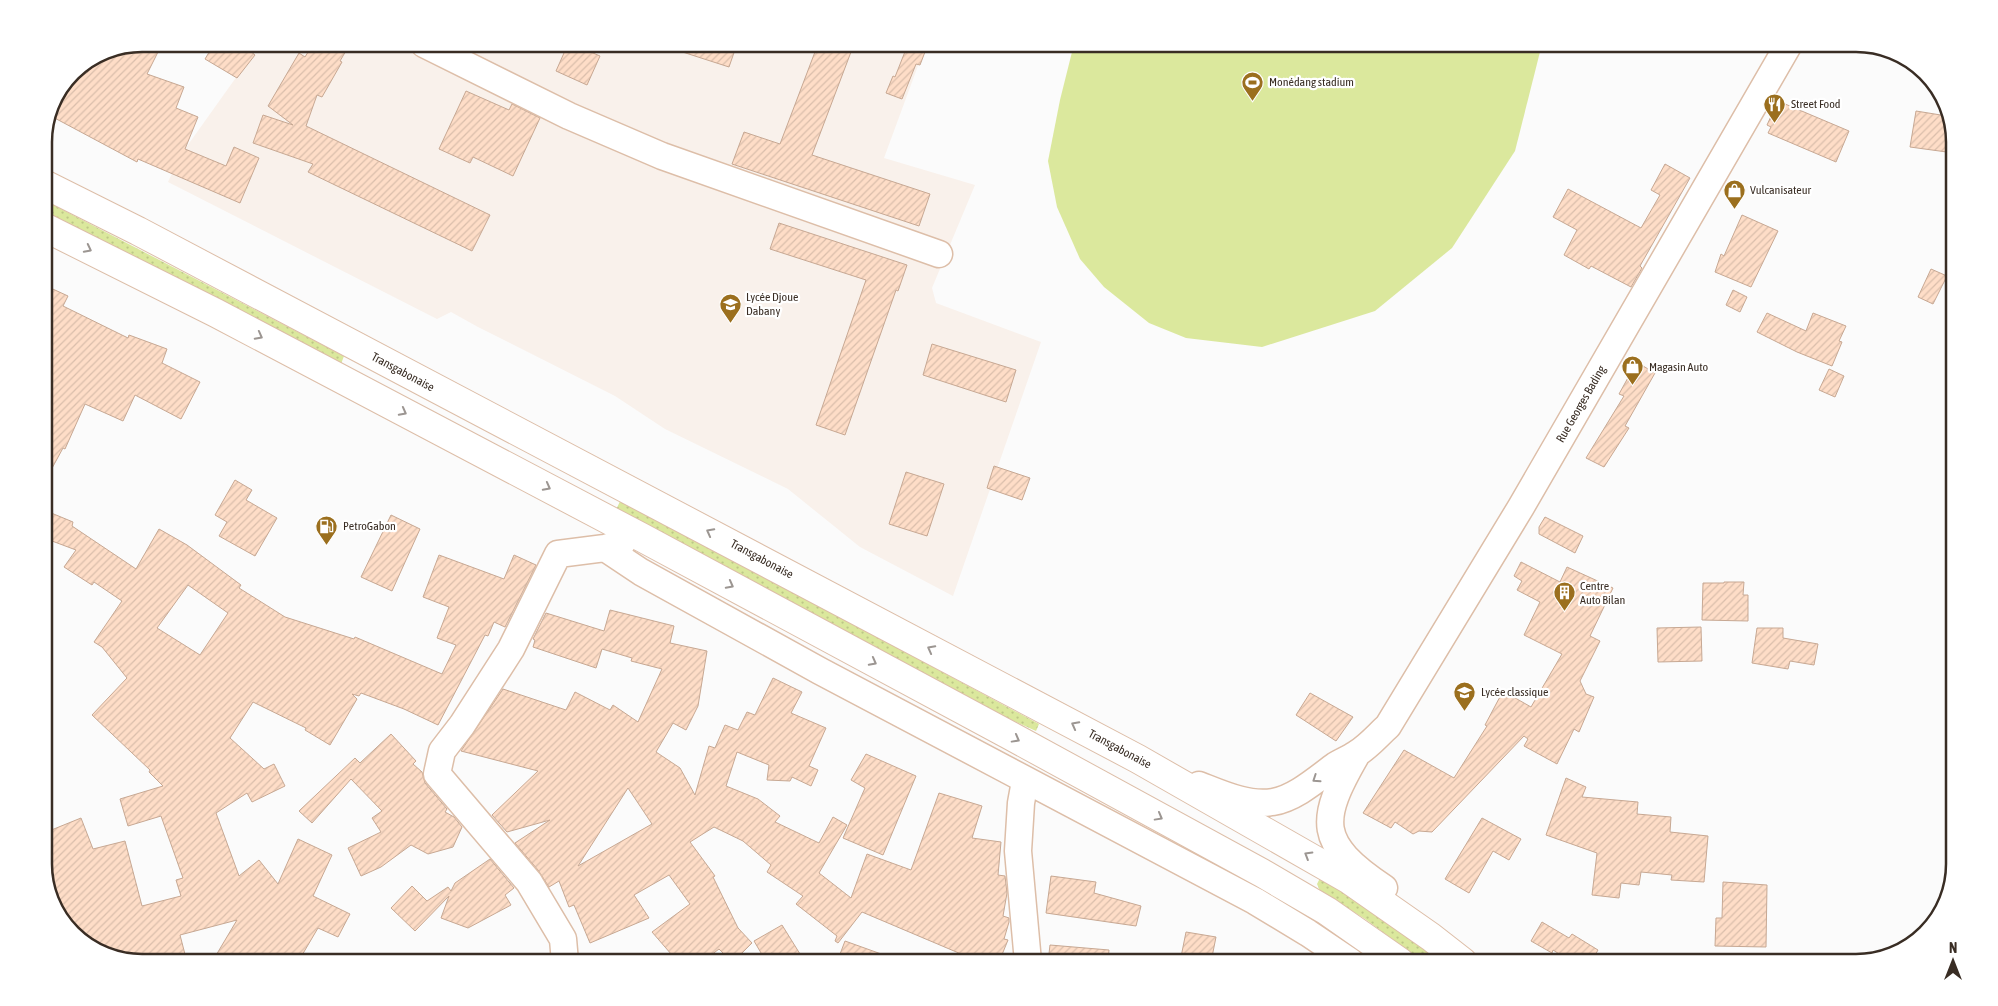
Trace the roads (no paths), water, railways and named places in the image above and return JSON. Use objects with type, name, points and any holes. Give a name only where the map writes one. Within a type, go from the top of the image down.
[{"type":"highway","name":"Transgabonaise","points":[[53,188],[138,231],[1138,759],[1348,879],[1453,954]]},
{"type":"highway","points":[[53,232],[216,313],[834,641],[1262,873],[1327,911],[1389,954]]},
{"type":"street","points":[[440,52],[570,116],[662,156],[939,254]]},
{"type":"street","name":"Rue Georges Bading","points":[[1358,753],[1388,726],[1397,712],[1521,507],[1784,52]]},
{"type":"street","points":[[564,954],[563,939],[530,882],[437,774],[442,751],[462,725],[511,649],[558,554],[605,548],[641,537]]},
{"type":"street","points":[[605,548],[641,572],[820,671],[1255,901],[1339,954]]},
{"type":"street","points":[[820,671],[834,641]]},
{"type":"street","points":[[1138,759],[1228,796],[1247,801],[1264,802],[1286,798],[1340,762],[1358,753]]},
{"type":"street","points":[[1358,753],[1340,783],[1334,799],[1330,817],[1330,830],[1344,858],[1406,906],[1431,937]]},
{"type":"street","points":[[1026,781],[1021,803],[1018,851],[1027,954]]},
{"type":"place","name":"Monédang stadium","points":[[1253,101]]},
{"type":"place","name":"Street Food","points":[[1775,123]]},
{"type":"place","name":"Vulcanisateur","points":[[1734,209]]},
{"type":"place","name":"Lycée Djoue Dabany","points":[[730,323]]},
{"type":"place","name":"Magasin Auto","points":[[1633,386]]},
{"type":"place","name":"PetroGabon","points":[[327,545]]},
{"type":"place","name":"Centre Auto Bilan","points":[[1564,612]]},
{"type":"place","name":"Lycée classique","points":[[1465,711]]}]
